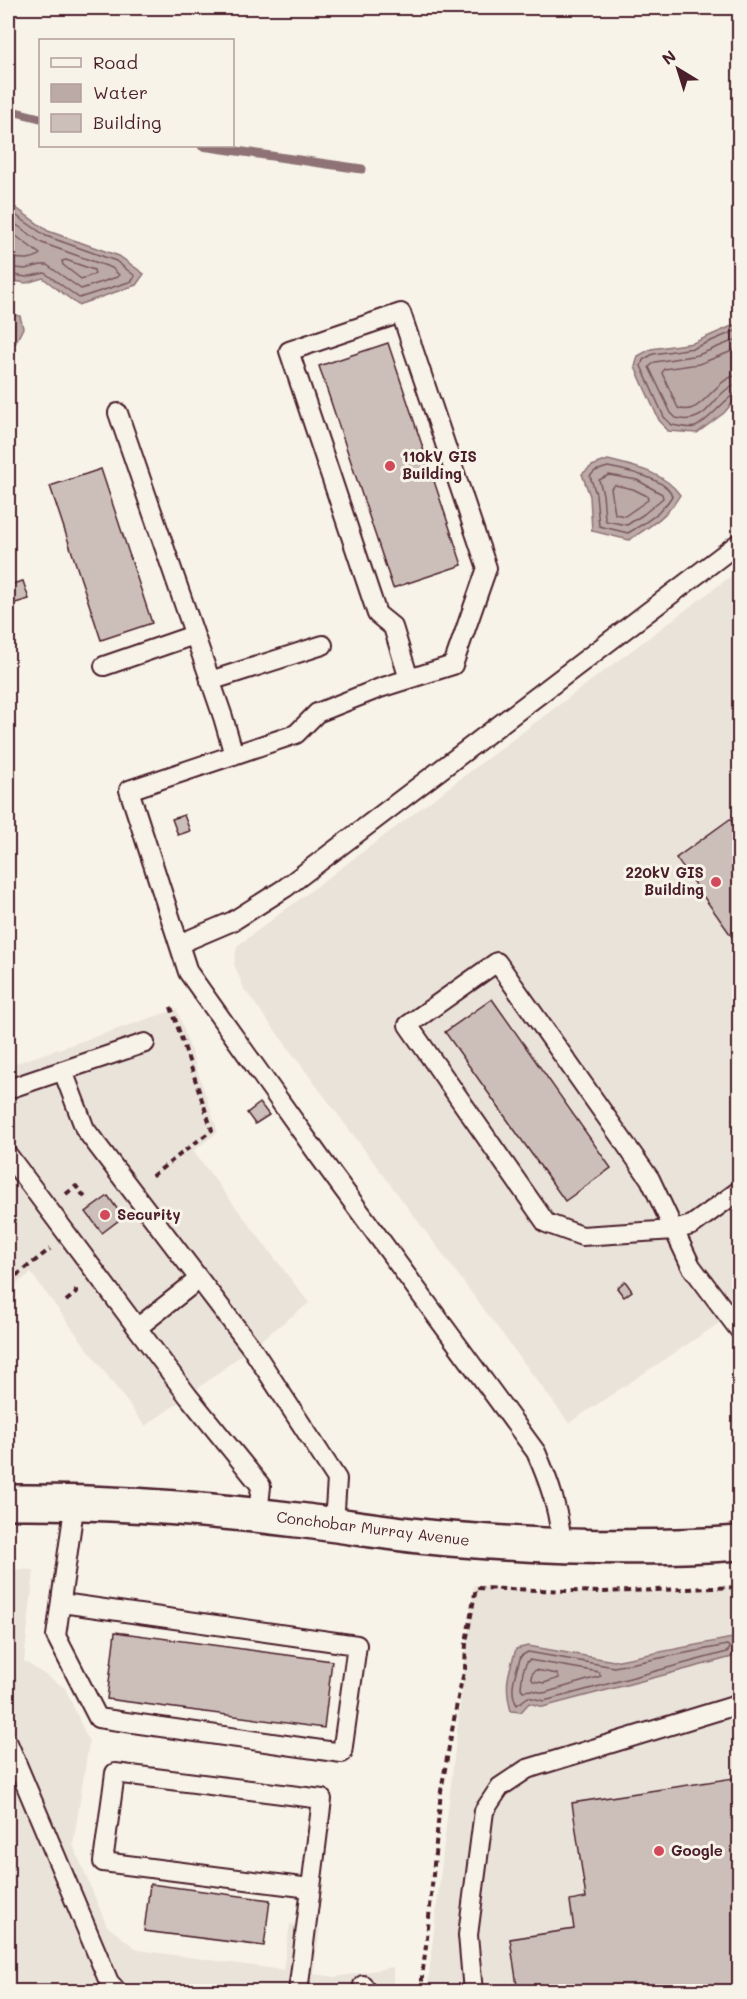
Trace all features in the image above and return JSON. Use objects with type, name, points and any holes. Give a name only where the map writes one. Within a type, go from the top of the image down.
[{"type":"street","name":"Conchobar Murray Avenue","points":[[8,1502],[75,1501],[194,1508],[447,1539],[562,1546],[701,1546],[740,1543]]},
{"type":"lane","points":[[409,679],[393,627],[377,614],[289,351],[401,314],[487,568],[453,665],[409,679],[380,688],[317,714],[296,734],[129,790],[188,972],[325,1165],[536,1452],[560,1518],[562,1546]]},
{"type":"lane","points":[[117,412],[195,635],[234,755]]},
{"type":"lane","points":[[179,944],[233,921],[285,888],[740,542]]},
{"type":"lane","points":[[104,666],[195,635]]},
{"type":"lane","points":[[210,681],[323,645]]},
{"type":"lane","points":[[740,1190],[692,1225],[674,1230],[582,1236],[546,1223],[408,1025],[497,962],[650,1179],[674,1230],[691,1266],[740,1331]]},
{"type":"lane","points":[[8,1089],[145,1043]]},
{"type":"lane","points":[[63,1071],[85,1129],[251,1347],[337,1479],[334,1524]]},
{"type":"lane","points":[[8,1155],[188,1396],[261,1486],[258,1515]]},
{"type":"lane","points":[[137,1328],[199,1279]]},
{"type":"lane","points":[[62,1603],[357,1645],[342,1753],[98,1718],[56,1636],[75,1501]]},
{"type":"lane","points":[[473,1992],[468,1935],[477,1859],[484,1811],[500,1786],[527,1769],[740,1704]]},
{"type":"lane","points":[[8,1743],[109,1982],[118,1992]]},
{"type":"lane","points":[[298,1992],[321,1799],[115,1773],[103,1862],[310,1888]]},
{"type":"path","points":[[151,1177],[212,1130],[170,1004]]},
{"type":"path","points":[[8,1282],[56,1245]]},
{"type":"path","points":[[66,1301],[73,1296]]},
{"type":"path","points":[[422,1992],[441,1791],[465,1669],[466,1641],[476,1588],[602,1592],[740,1587]]},
{"type":"shaded area","points":[[739,570],[739,1310],[569,1423],[244,989],[234,964],[237,946]]},
{"type":"shaded area","points":[[177,1009],[218,1132],[193,1151],[309,1303],[188,1396],[145,1426],[31,1273],[8,1290],[8,1066]]},
{"type":"shaded area","points":[[8,1569],[34,1570],[24,1661],[65,1688],[89,1742],[73,1845],[107,1926],[138,1950],[283,1970],[290,1924],[320,1928],[313,1974],[336,1977],[393,1967],[393,1991],[8,1991]]},
{"type":"shaded area","points":[[474,1585],[568,1593],[676,1590],[739,1585],[739,1991],[429,1992],[428,1982]]},
{"type":"water","points":[[8,202],[48,231],[119,256],[144,274],[136,285],[78,305],[43,278],[26,283],[8,280]]},
{"type":"water","points":[[8,313],[20,316],[23,328],[15,344],[8,347]]},
{"type":"water","points":[[739,323],[739,395],[724,413],[697,433],[668,431],[659,420],[635,367],[638,356],[651,349],[693,343]]},
{"type":"water","points":[[608,460],[657,475],[680,495],[664,515],[629,540],[592,531],[590,496],[582,474],[592,466]]},
{"type":"water","points":[[732,1638],[739,1647],[732,1657],[543,1707],[529,1703],[521,1712],[511,1711],[508,1680],[516,1649],[528,1646],[614,1661]]},
{"type":"building","name":"110kV GIS Building","points":[[388,343],[462,565],[393,588],[319,366]]},
{"type":"building","points":[[101,469],[152,623],[101,640],[50,486]]},
{"type":"building","points":[[23,581],[29,599],[12,604],[8,585]]},
{"type":"building","points":[[184,815],[190,831],[178,835],[172,819]]},
{"type":"building","name":"220kV GIS Building","points":[[730,819],[740,833],[740,948],[676,858]]},
{"type":"building","points":[[492,999],[611,1168],[565,1201],[445,1032]]},
{"type":"building","points":[[260,1103],[269,1115],[255,1124],[247,1113]]},
{"type":"building","name":"Security","points":[[108,1196],[123,1217],[102,1233],[86,1212]]},
{"type":"building","points":[[625,1281],[632,1291],[624,1297],[617,1288]]},
{"type":"building","points":[[115,1632],[332,1661],[324,1728],[107,1699]]},
{"type":"building","name":"Google","points":[[740,1777],[740,1992],[518,1992],[510,1939],[574,1929],[570,1901],[586,1898],[572,1803]]},
{"type":"building","points":[[150,1884],[270,1900],[264,1946],[144,1931]]},
{"type":"waterway","points":[[8,110],[39,118]]},
{"type":"waterway","points":[[209,147],[362,169]]},
{"type":"place","name":"110kV GIS Building","points":[[390,466]]},
{"type":"place","name":"220kV GIS Building","points":[[716,882]]},
{"type":"place","name":"Security","points":[[105,1215]]},
{"type":"place","name":"Google","points":[[659,1851]]}]
